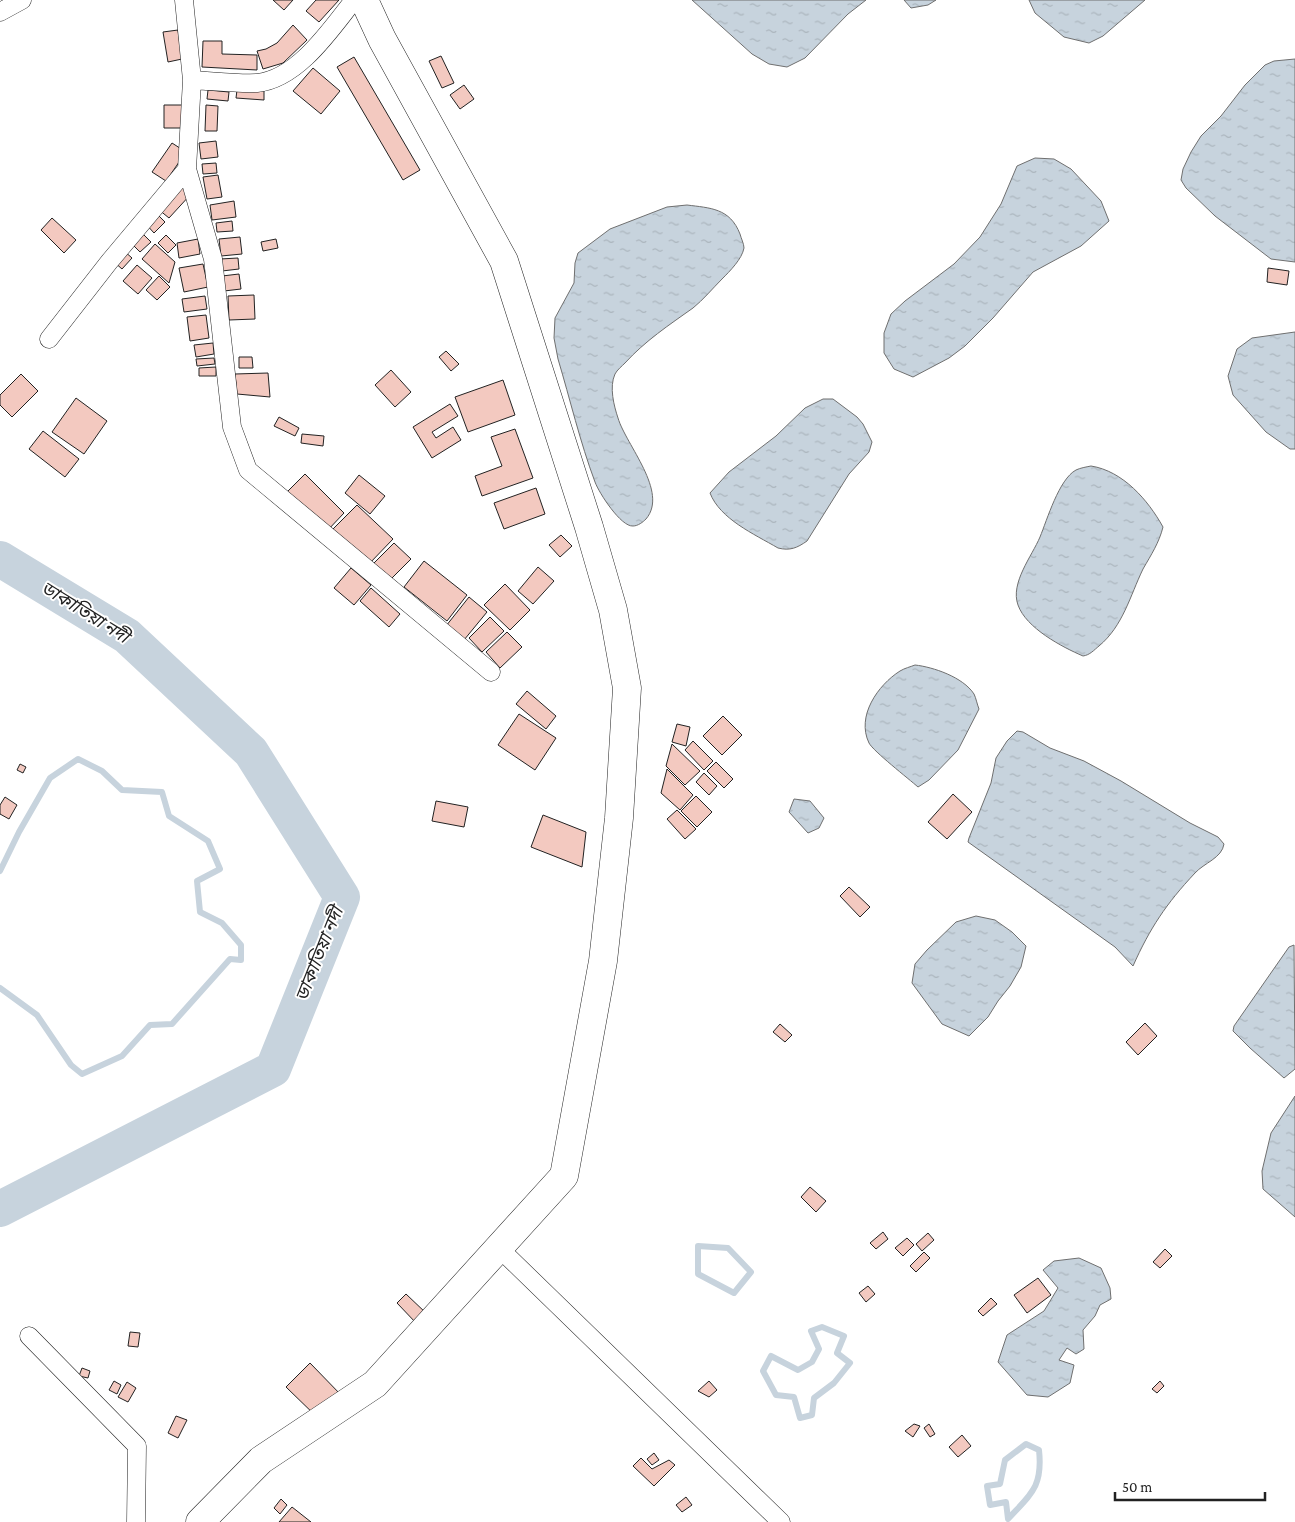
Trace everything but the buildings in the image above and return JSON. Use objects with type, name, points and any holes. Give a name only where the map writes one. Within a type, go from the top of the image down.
[{"type":"main road","points":[[200,1522],[261,1460],[375,1384],[564,1176],[603,961],[619,818],[627,688],[613,610],[589,527],[504,261],[382,39],[364,0]]},
{"type":"street","points":[[0,12],[22,0]]},
{"type":"street","points":[[184,0],[192,80],[187,168],[213,259],[232,427],[248,470],[491,672]]},
{"type":"street","points":[[192,80],[259,83],[284,74],[311,53],[354,0]]},
{"type":"street","points":[[49,340],[109,262],[187,168]]},
{"type":"street","points":[[499,1248],[780,1522]]},
{"type":"street","points":[[29,1336],[137,1446],[136,1522]]},
{"type":"water","points":[[692,0],[866,0],[848,14],[805,58],[787,67],[769,64],[752,54]]},
{"type":"water","points":[[904,0],[936,0],[928,5],[911,8]]},
{"type":"water","points":[[1029,0],[1145,0],[1103,36],[1089,43],[1064,37],[1035,13]]},
{"type":"water","points":[[1295,59],[1295,262],[1271,259],[1215,216],[1186,188],[1181,180],[1183,169],[1201,136],[1221,116],[1245,85],[1265,65],[1274,61]]},
{"type":"water","points":[[1035,158],[1054,159],[1071,169],[1101,201],[1109,221],[1081,246],[1033,272],[993,318],[965,346],[949,358],[913,377],[894,369],[884,353],[884,333],[891,314],[954,264],[980,237],[1001,204],[1017,166]]},
{"type":"water","points":[[687,205],[711,209],[725,214],[736,225],[744,248],[735,265],[693,308],[649,340],[618,370],[613,379],[612,390],[616,413],[622,429],[644,468],[652,496],[652,508],[646,519],[639,525],[633,526],[628,525],[617,515],[601,494],[595,482],[558,359],[554,338],[555,318],[574,283],[575,263],[578,253],[610,229],[667,207]]},
{"type":"water","points":[[1295,332],[1295,449],[1290,449],[1266,432],[1233,395],[1228,376],[1237,349],[1252,338]]},
{"type":"water","points":[[823,399],[833,399],[857,417],[863,424],[872,442],[869,452],[849,474],[807,541],[793,548],[778,548],[739,525],[721,511],[710,493],[729,472],[776,436],[805,408]]},
{"type":"water","points":[[1091,466],[1103,469],[1124,480],[1142,497],[1163,527],[1157,544],[1143,569],[1120,620],[1107,638],[1088,655],[1083,656],[1055,642],[1037,629],[1022,613],[1016,597],[1019,579],[1064,482],[1076,470]]},
{"type":"water","points":[[915,665],[947,674],[963,683],[974,694],[979,709],[958,750],[929,780],[918,787],[872,747],[866,733],[865,722],[871,702],[884,684],[900,671]]},
{"type":"water","points":[[1017,731],[1023,732],[1050,748],[1084,761],[1121,781],[1190,823],[1218,837],[1224,844],[1220,853],[1199,869],[1175,895],[1152,928],[1133,966],[1115,947],[968,842],[991,783],[996,758],[1007,741]]},
{"type":"water","points":[[794,799],[810,801],[824,818],[819,828],[808,833],[789,812]]},
{"type":"water","points":[[976,916],[995,920],[1012,932],[1026,946],[1021,967],[1010,986],[988,1017],[969,1036],[942,1024],[912,983],[915,964],[927,950],[956,922]]},
{"type":"water","points":[[1294,945],[1295,1069],[1284,1078],[1233,1031],[1234,1026],[1289,947]]},
{"type":"water","points":[[1295,1096],[1295,1217],[1263,1189],[1262,1171],[1271,1133]]},
{"type":"water","points":[[1079,1258],[1101,1268],[1110,1288],[1111,1299],[1100,1305],[1095,1316],[1083,1330],[1084,1349],[1076,1354],[1067,1348],[1059,1360],[1074,1365],[1070,1383],[1048,1397],[1027,1395],[998,1362],[1007,1335],[1044,1311],[1058,1288],[1043,1270],[1054,1261]]},
{"type":"waterway","name":"ডাকাতিয়া নদী","points":[[0,559],[127,636],[251,752],[342,897],[273,1069],[0,1209]]},
{"type":"waterway","points":[[0,871],[19,832],[50,778],[78,759],[102,771],[122,790],[162,792],[169,816],[208,841],[220,869],[197,881],[200,912],[222,923],[241,945],[241,960],[230,959],[172,1024],[150,1025],[122,1056],[82,1074],[71,1065],[37,1015],[0,988]]},
{"type":"waterway","points":[[698,1246],[728,1248],[751,1272],[734,1293],[698,1274],[698,1246]]},
{"type":"waterway","points":[[822,1327],[844,1336],[837,1353],[850,1363],[834,1383],[814,1398],[812,1415],[800,1418],[794,1397],[776,1395],[763,1371],[771,1356],[798,1370],[812,1362],[819,1349],[811,1331],[822,1327]]},
{"type":"waterway","points":[[1026,1444],[1039,1450],[1040,1463],[1037,1482],[1029,1496],[1008,1519],[1006,1502],[990,1505],[987,1486],[1000,1484],[1005,1460],[1026,1444]]}]
